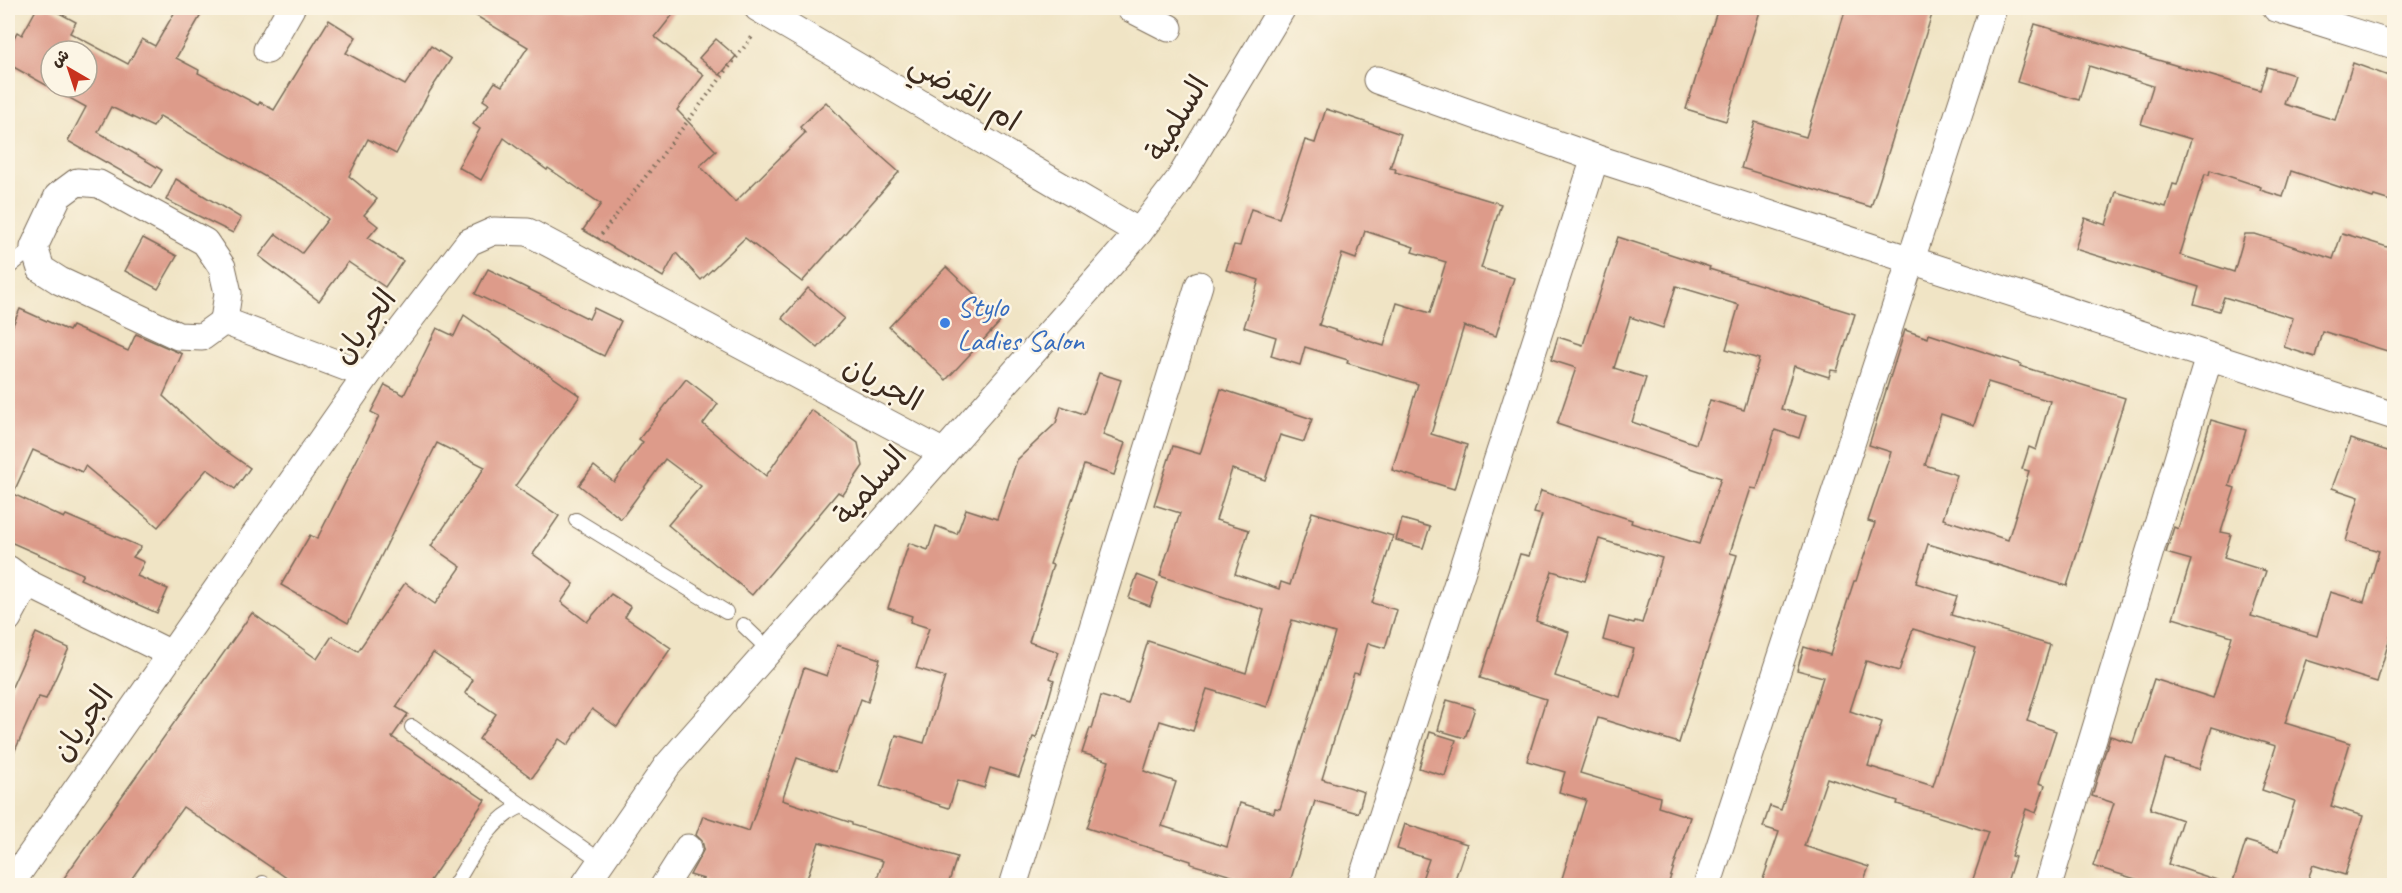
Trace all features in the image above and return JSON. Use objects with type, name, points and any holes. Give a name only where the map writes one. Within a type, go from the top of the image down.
[{"type":"street","points":[[267,50],[291,8]]},
{"type":"street","points":[[1130,8],[1169,28]]},
{"type":"street","name":"السلمية","points":[[584,885],[667,766],[942,452],[1139,232],[1179,180],[1282,8]]},
{"type":"street","points":[[1707,885],[1993,8]]},
{"type":"street","points":[[2276,8],[2345,18],[2394,45]]},
{"type":"street","name":"ام القرضي","points":[[764,11],[1139,232]]},
{"type":"street","points":[[1377,80],[1595,158],[2394,416]]},
{"type":"street","points":[[1360,885],[1595,158]]},
{"type":"street","points":[[77,182],[99,184],[205,242],[222,267],[228,293],[224,321],[202,337],[178,336],[60,281],[42,269],[34,248],[58,196],[77,182]]},
{"type":"street","name":"الجريان","points":[[9,885],[367,375],[469,242],[494,231],[528,232],[942,452]]},
{"type":"street","points":[[1013,885],[1199,285]]},
{"type":"street","points":[[224,321],[367,375]]},
{"type":"street","points":[[2048,885],[2209,357]]},
{"type":"street","points":[[8,618],[17,576],[171,654]]},
{"type":"street","points":[[664,885],[688,848]]},
{"type":"lane","points":[[8,268],[34,248]]},
{"type":"lane","points":[[576,520],[726,612]]},
{"type":"lane","points":[[743,624],[769,650]]},
{"type":"lane","points":[[412,727],[601,861]]},
{"type":"lane","points":[[454,885],[492,827],[505,814],[523,806]]},
{"type":"path","points":[[582,261],[764,11]]},
{"type":"building","points":[[37,8],[50,8],[76,22],[70,33],[81,39],[39,39],[39,81],[8,64],[8,50],[17,32],[22,35]]},
{"type":"building","points":[[177,8],[205,8],[176,58],[199,70],[198,73],[258,105],[260,102],[274,110],[329,20],[356,37],[346,53],[405,85],[431,46],[451,59],[430,91],[396,154],[368,139],[349,176],[377,199],[364,215],[378,226],[368,238],[403,261],[385,287],[348,262],[319,301],[259,256],[276,234],[302,253],[328,219],[302,198],[160,116],[153,127],[111,107],[98,132],[162,170],[151,188],[68,141],[86,107],[71,99],[99,99],[99,48],[128,64],[142,39],[155,46]]},
{"type":"building","points":[[463,8],[678,8],[655,37],[704,75],[677,110],[716,151],[700,166],[735,202],[805,133],[800,127],[826,102],[856,134],[899,172],[802,282],[745,238],[701,280],[676,253],[663,277],[583,230],[601,204],[548,168],[547,170],[504,138],[481,180],[458,167],[480,129],[473,124],[489,104],[483,100],[495,82],[502,86],[528,47]]},
{"type":"building","points":[[1718,8],[1761,8],[1726,121],[1686,109]]},
{"type":"building","points":[[1846,8],[1934,8],[1871,207],[1741,168],[1755,122],[1806,137]]},
{"type":"building","points":[[2035,24],[2260,90],[2267,67],[2294,75],[2284,104],[2335,120],[2353,63],[2394,78],[2394,202],[2374,196],[2373,198],[2291,171],[2283,197],[2210,170],[2209,175],[2205,174],[2180,255],[2234,272],[2245,234],[2255,234],[2333,259],[2342,233],[2394,249],[2394,353],[2322,331],[2315,357],[2284,347],[2293,318],[2224,297],[2219,311],[2194,304],[2199,287],[2075,249],[2085,218],[2106,225],[2116,192],[2166,207],[2173,184],[2177,185],[2191,139],[2141,124],[2153,86],[2089,66],[2079,100],[2017,82]]},
{"type":"building","points":[[716,39],[736,56],[720,75],[699,58]]},
{"type":"building","points":[[1326,109],[1401,134],[1390,168],[1396,169],[1395,172],[1501,204],[1481,268],[1514,278],[1496,336],[1464,326],[1431,434],[1467,445],[1454,489],[1392,470],[1418,384],[1347,363],[1348,360],[1305,347],[1300,365],[1271,356],[1276,337],[1244,327],[1259,280],[1226,270],[1234,245],[1240,246],[1251,209],[1279,218],[1305,140],[1315,143]],"holes":[[[1365,231],[1414,247],[1412,252],[1446,262],[1430,313],[1397,303],[1384,346],[1319,325],[1342,254],[1356,259]]]},
{"type":"building","points":[[176,179],[241,218],[233,233],[166,200]]},
{"type":"building","points":[[1618,237],[1710,267],[1709,269],[1855,314],[1837,371],[1831,370],[1829,377],[1794,366],[1781,409],[1806,416],[1799,438],[1775,430],[1757,489],[1751,488],[1730,553],[1737,555],[1679,743],[1598,718],[1580,773],[1660,797],[1658,807],[1690,817],[1668,885],[1560,885],[1586,800],[1559,792],[1565,772],[1527,761],[1546,699],[1480,678],[1520,554],[1529,556],[1542,515],[1534,513],[1541,491],[1699,544],[1721,478],[1557,424],[1576,368],[1551,360],[1558,337],[1583,345]],"holes":[[[1676,286],[1739,305],[1726,349],[1759,359],[1744,410],[1710,400],[1696,444],[1632,422],[1646,378],[1614,368],[1630,317],[1663,328]],[[1599,539],[1662,558],[1642,623],[1635,621],[1634,624],[1609,617],[1603,640],[1634,649],[1620,697],[1555,676],[1569,632],[1536,621],[1552,571],[1585,581]]]},
{"type":"building","points":[[143,238],[177,256],[158,289],[125,271]]},
{"type":"building","name":"Stylo Ladies Salon","points":[[946,267],[1002,320],[946,380],[889,327]]},
{"type":"building","points":[[488,269],[589,319],[594,308],[621,321],[604,356],[475,294]]},
{"type":"building","points":[[808,288],[844,318],[818,348],[782,318]]},
{"type":"building","points":[[20,309],[69,331],[72,326],[128,351],[136,334],[182,354],[163,396],[212,441],[250,468],[235,489],[207,469],[158,527],[85,466],[82,472],[33,450],[13,494],[64,518],[66,515],[141,547],[133,557],[144,562],[137,576],[168,589],[157,613],[80,579],[83,574],[8,541],[8,336]]},
{"type":"building","points":[[464,315],[580,396],[515,486],[559,516],[533,554],[574,584],[561,602],[587,622],[611,594],[631,607],[625,617],[671,648],[617,727],[592,709],[568,745],[559,739],[532,778],[479,739],[496,714],[465,693],[473,680],[433,653],[396,707],[408,714],[392,737],[485,800],[427,885],[297,885],[183,807],[127,885],[59,885],[252,613],[317,659],[332,636],[358,651],[405,583],[435,604],[461,567],[431,546],[485,467],[437,443],[348,623],[281,585],[310,535],[317,539],[379,416],[371,412],[385,385],[404,395],[437,328],[454,336]]},
{"type":"building","points":[[1905,330],[1928,338],[1929,334],[2021,364],[2020,366],[2125,398],[2067,586],[1928,544],[1916,583],[1957,596],[1951,615],[2050,645],[2027,721],[2056,731],[2039,783],[2045,785],[2036,813],[2026,809],[2011,856],[2015,857],[2006,885],[1971,885],[1989,832],[1897,804],[1898,801],[1827,778],[1804,846],[1869,867],[1862,885],[1761,885],[1779,832],[1763,827],[1770,806],[1781,810],[1823,677],[1797,670],[1804,647],[1830,655],[1875,523],[1868,521],[1891,452],[1869,445]],"holes":[[[1988,382],[2050,401],[2036,450],[2029,447],[2022,469],[2029,471],[2008,540],[1943,519],[1957,475],[1925,465],[1941,414],[1974,425]],[[1913,629],[1976,648],[1933,786],[1868,766],[1882,722],[1850,711],[1866,661],[1899,671]]]},
{"type":"building","points":[[1099,373],[1121,380],[1103,435],[1125,443],[1114,475],[1084,465],[1050,564],[1053,565],[1029,642],[1059,652],[1050,678],[1054,680],[1048,701],[1036,738],[1033,737],[1019,777],[990,768],[984,788],[958,780],[949,808],[880,786],[896,735],[924,743],[945,677],[916,668],[929,628],[910,622],[912,616],[888,608],[909,543],[928,550],[936,526],[957,534],[966,509],[997,519],[1017,460],[1056,423],[1061,406],[1084,414]]},
{"type":"building","points":[[686,379],[718,404],[703,424],[766,476],[811,410],[858,443],[863,466],[843,495],[838,492],[752,595],[668,525],[701,486],[665,459],[621,519],[579,485],[594,466],[614,482],[643,442],[639,439]]},
{"type":"building","points":[[1221,389],[1312,419],[1304,442],[1280,435],[1265,480],[1232,469],[1216,520],[1249,530],[1235,574],[1279,589],[1281,582],[1290,585],[1312,512],[1393,536],[1372,603],[1397,610],[1385,648],[1368,643],[1359,674],[1354,673],[1322,779],[1364,792],[1358,813],[1315,801],[1289,885],[1262,885],[1191,864],[1191,861],[1087,828],[1109,761],[1082,753],[1090,728],[1092,729],[1101,696],[1128,704],[1148,641],[1246,673],[1264,610],[1160,576],[1180,513],[1154,505],[1173,446],[1200,454]],"holes":[[[1292,620],[1335,633],[1280,809],[1275,808],[1274,813],[1240,803],[1227,847],[1162,826],[1176,782],[1144,771],[1160,721],[1193,731],[1207,689],[1267,707]]]},
{"type":"building","points":[[2211,420],[2246,430],[2229,486],[2235,488],[2221,532],[2231,534],[2224,558],[2266,571],[2251,616],[2317,636],[2330,592],[2364,602],[2379,551],[2346,541],[2359,497],[2332,488],[2350,439],[2394,453],[2394,624],[2377,682],[2306,660],[2285,723],[2350,743],[2331,806],[2363,816],[2345,875],[2313,865],[2306,885],[2232,885],[2246,841],[2279,851],[2295,801],[2262,790],[2276,746],[2212,727],[2199,769],[2165,759],[2150,809],[2182,820],[2168,864],[2220,881],[2219,885],[2155,885],[2093,866],[2114,803],[2092,796],[2110,736],[2133,743],[2154,679],[2213,698],[2232,636],[2173,618],[2191,560],[2166,553],[2174,527],[2178,529]]},
{"type":"building","points":[[1402,519],[1430,527],[1423,548],[1396,540]]},
{"type":"building","points":[[1137,575],[1158,583],[1150,606],[1129,598]]},
{"type":"building","points":[[36,633],[69,648],[46,699],[39,697],[8,766],[8,696]]},
{"type":"building","points":[[837,645],[880,659],[868,702],[861,699],[836,772],[797,758],[782,800],[852,823],[852,825],[957,857],[948,885],[875,885],[883,861],[819,842],[805,885],[702,885],[704,879],[690,875],[704,849],[702,841],[696,835],[703,816],[749,831],[804,668],[827,676]]},
{"type":"building","points":[[1447,700],[1475,708],[1465,738],[1438,730]]},
{"type":"building","points":[[1430,732],[1456,740],[1445,776],[1419,768]]},
{"type":"building","points":[[1405,824],[1467,844],[1453,885],[1420,885],[1429,859],[1397,849]]},
{"type":"place","name":"Stylo Ladies Salon","points":[[945,323]]}]
